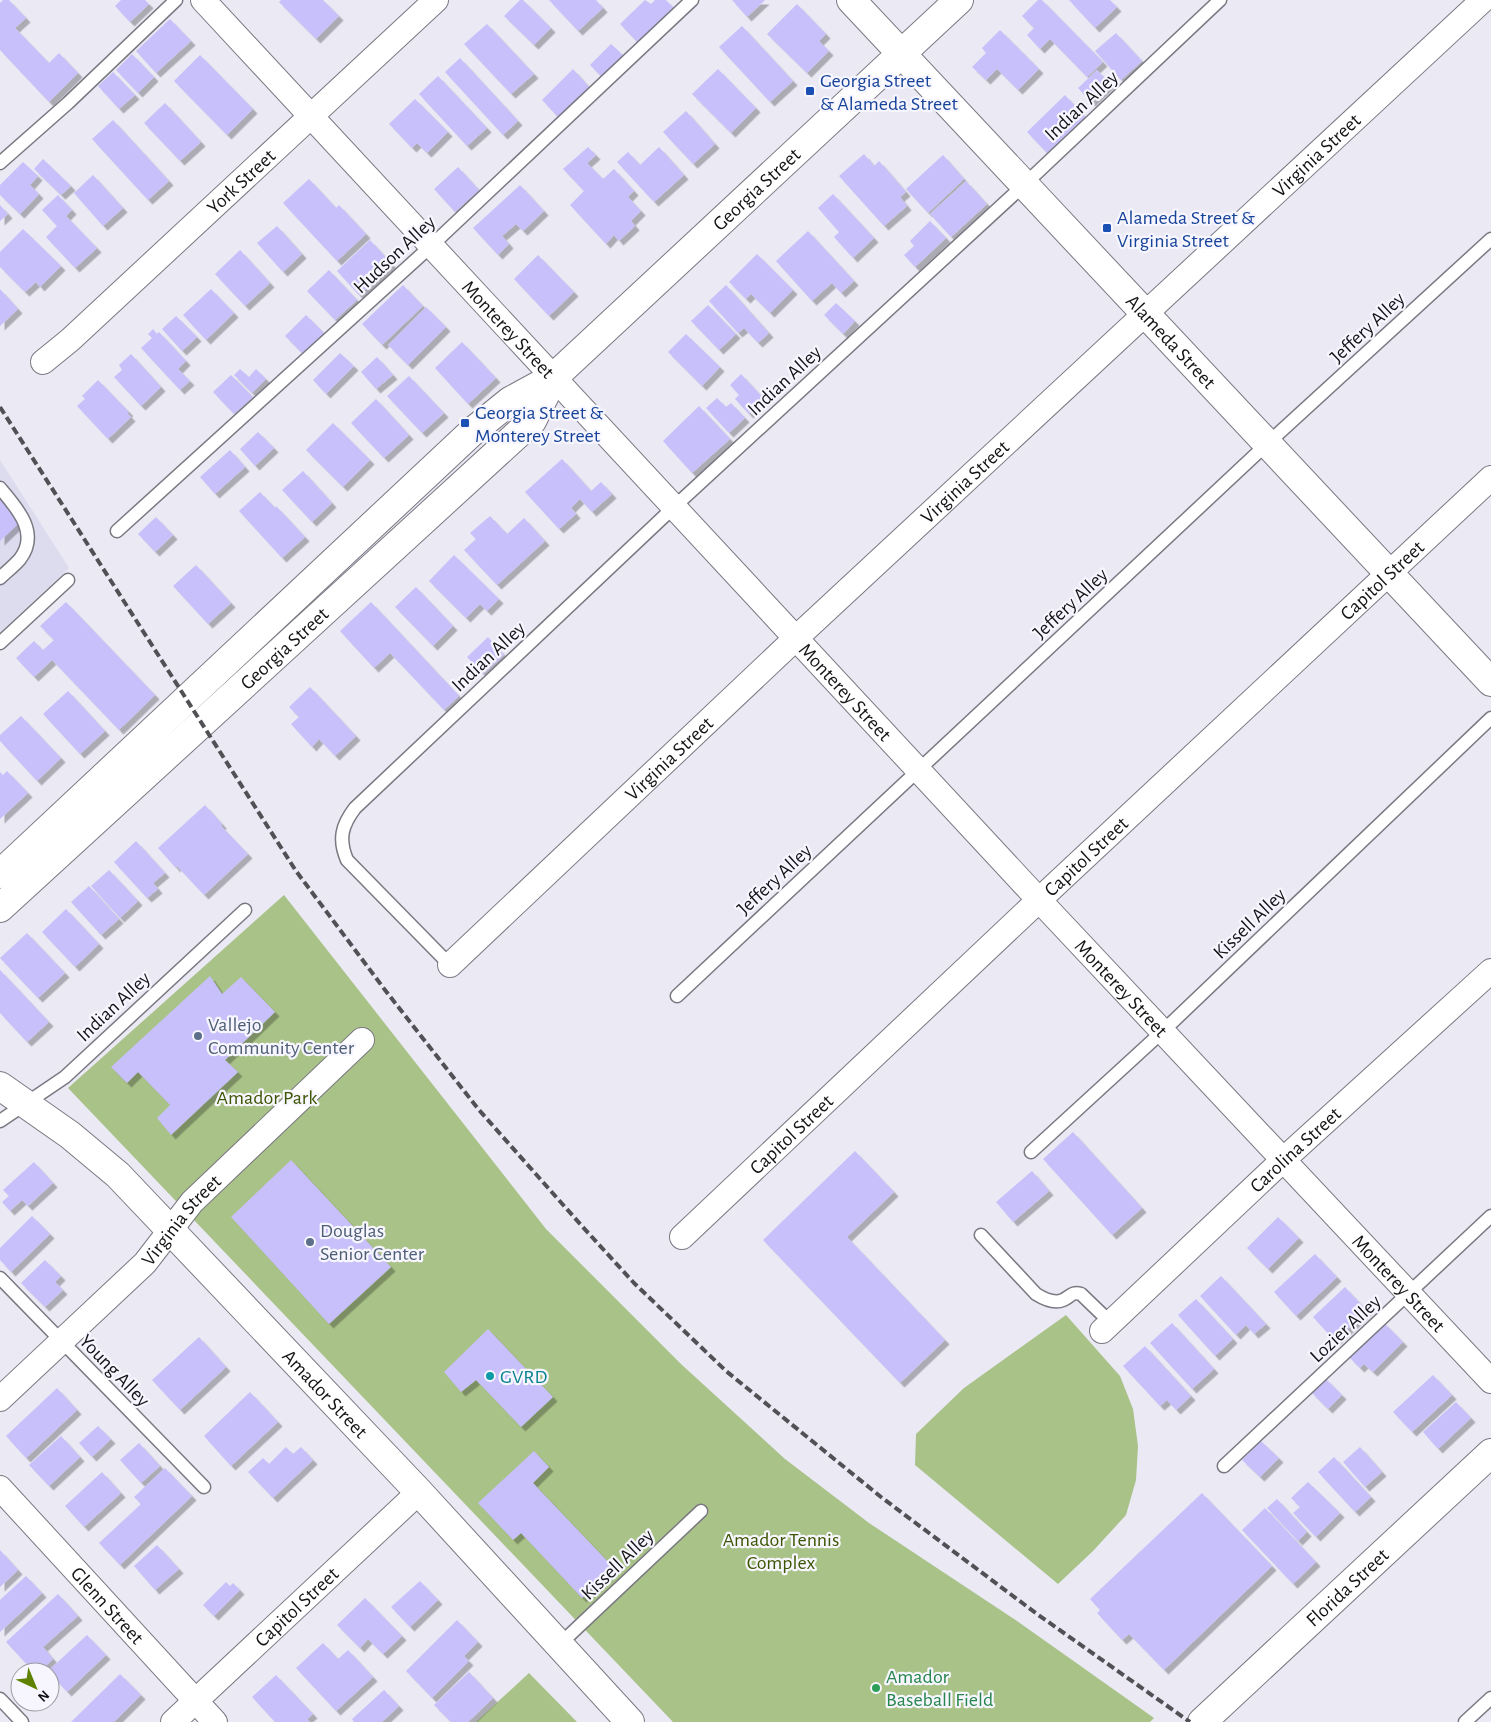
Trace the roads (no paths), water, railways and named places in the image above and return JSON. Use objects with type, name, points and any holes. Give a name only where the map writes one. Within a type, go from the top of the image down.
[{"type":"main road","name":"Alameda Street","points":[[851,0],[1491,682]]},
{"type":"main road","name":"Georgia Street","points":[[0,874],[473,431],[510,401],[554,377],[960,0]]},
{"type":"main road","name":"Georgia Street","points":[[0,908],[532,422],[554,377]]},
{"type":"main road","name":"Amador Street","points":[[0,1086],[70,1135],[118,1175],[419,1492],[630,1722]]},
{"type":"main road","name":"Florida Street","points":[[1202,1722],[1491,1453]]},
{"type":"street","name":"Monterey Street","points":[[203,0],[795,639],[1491,1381]]},
{"type":"street","name":"York Street","points":[[43,362],[70,340],[436,0]]},
{"type":"street","name":"Virginia Street","points":[[450,965],[795,639],[1483,0]]},
{"type":"street","name":"Capitol Street","points":[[682,1237],[1388,572],[1491,478]]},
{"type":"street","name":"Carolina Street","points":[[1107,1327],[1284,1160],[1491,970]]},
{"type":"street","name":"Virginia Street","points":[[0,1399],[145,1263],[192,1202],[362,1040]]},
{"type":"street","name":"Glenn Street","points":[[0,1488],[215,1722]]},
{"type":"street","name":"Capitol Street","points":[[173,1722],[419,1492]]},
{"type":"lane","points":[[0,163],[68,103],[176,0]]},
{"type":"lane","name":"Hudson Alley","points":[[117,531],[431,246],[692,0]]},
{"type":"lane","name":"Indian Alley","points":[[450,965],[347,860],[342,848],[342,833],[346,820],[355,808],[674,507],[1025,184],[1220,0]]},
{"type":"lane","name":"Jeffery Alley","points":[[677,996],[1268,443],[1491,239]]},
{"type":"lane","points":[[0,488],[19,511],[28,529],[28,543],[20,558],[0,578]]},
{"type":"lane","points":[[0,644],[68,580]]},
{"type":"lane","name":"Kissell Alley","points":[[1031,1152],[1162,1032],[1491,718]]},
{"type":"lane","name":"Indian Alley","points":[[0,1121],[65,1077],[245,910]]},
{"type":"lane","name":"Lozier Alley","points":[[1224,1466],[1491,1216]]},
{"type":"lane","points":[[981,1234],[1036,1294],[1047,1300],[1062,1301],[1073,1293],[1081,1294],[1107,1327]]},
{"type":"lane","name":"Young Alley","points":[[0,1278],[204,1487]]},
{"type":"lane","name":"Kissell Alley","points":[[559,1645],[701,1511]]},
{"type":"lane","points":[[1465,1722],[1491,1698]]},
{"type":"lane","points":[[0,1699],[22,1722]]},
{"type":"railway","points":[[0,407],[296,871],[385,990],[479,1110],[581,1225],[634,1283],[726,1371],[881,1497],[1037,1614],[1190,1722]]},
{"type":"place","name":"Georgia Street & Alameda Street","points":[[810,91]]},
{"type":"place","name":"Alameda Street & Virginia Street","points":[[1107,228]]},
{"type":"place","name":"Georgia Street & Monterey Street","points":[[465,423]]},
{"type":"place","name":"Vallejo Community Center","points":[[198,1036]]},
{"type":"place","name":"Douglas Senior Center","points":[[310,1242]]},
{"type":"place","name":"GVRD","points":[[490,1376]]},
{"type":"place","name":"Amador Baseball Field","points":[[876,1688]]},
{"type":"park label","name":"Amador Park","points":[[267,1097]]},
{"type":"park label","name":"Amador Tennis Complex","points":[[781,1550]]}]
